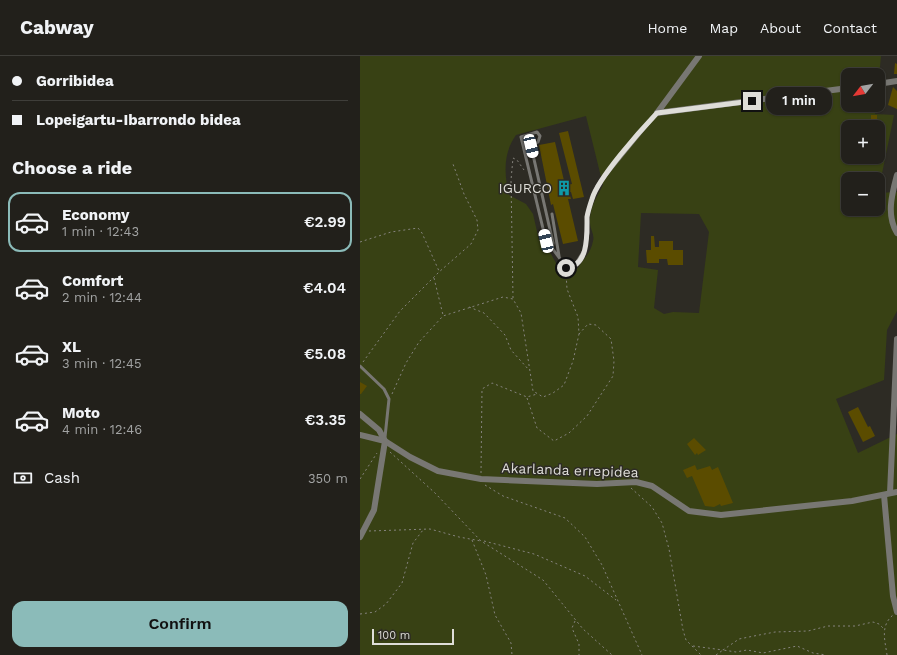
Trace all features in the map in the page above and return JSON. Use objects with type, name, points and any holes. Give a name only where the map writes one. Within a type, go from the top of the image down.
[{"type":"street","points":[[657,113],[699,56]]},
{"type":"street","points":[[885,83],[897,81]]},
{"type":"street","points":[[657,113],[841,89]]},
{"type":"street","points":[[897,175],[892,194],[890,212],[897,232]]},
{"type":"street","points":[[897,339],[887,494],[893,596],[897,612]]},
{"type":"street","points":[[360,414],[379,430],[384,441],[374,510],[362,534]]},
{"type":"street","name":"Akarlanda errepidea","points":[[360,435],[384,441],[410,457],[438,471],[481,479],[622,484],[636,482],[652,486],[689,511],[708,515],[721,515],[844,502],[897,492]]},
{"type":"lane","points":[[552,248],[553,243],[531,146],[538,142],[540,136],[537,132],[521,137],[546,241],[552,248],[559,256],[566,268],[573,268],[577,264],[585,249],[588,233],[587,216],[597,186],[657,113]]},
{"type":"lane","points":[[552,214],[559,256]]},
{"type":"lane","points":[[360,366],[384,389],[389,399],[384,441]]},
{"type":"path","points":[[531,180],[517,160],[513,158],[511,180],[513,299],[522,313],[533,391],[543,397],[553,393],[564,385],[573,361],[579,334],[578,317],[567,289],[566,268]]},
{"type":"path","points":[[360,366],[400,311],[439,272],[471,244],[478,230],[477,220],[464,194],[453,164]]},
{"type":"path","points":[[360,242],[391,232],[418,228],[422,233],[439,272]]},
{"type":"path","points":[[434,278],[443,316]]},
{"type":"path","points":[[389,399],[406,363],[419,342],[443,316],[503,297],[513,299]]},
{"type":"path","points":[[469,307],[484,313],[505,335],[512,350],[529,370]]},
{"type":"path","points":[[527,397],[537,428],[554,441],[569,433],[587,416],[613,376],[614,361],[610,339],[596,325],[588,324],[579,334]]},
{"type":"path","points":[[538,394],[527,397],[492,383],[482,389],[481,479],[486,486],[503,496],[565,518],[585,536],[602,565],[642,655]]},
{"type":"path","points":[[384,441],[387,449],[435,492],[481,541],[543,580],[565,605],[575,620],[602,648],[612,655]]},
{"type":"path","points":[[360,479],[378,450]]},
{"type":"path","points":[[622,484],[635,490],[652,507],[662,523],[669,549],[683,630],[686,640],[695,650],[693,646]]},
{"type":"path","points":[[362,534],[424,529],[534,554],[585,576],[617,600]]},
{"type":"path","points":[[360,614],[375,612],[386,604],[402,583],[414,543],[424,529]]},
{"type":"path","points":[[471,539],[486,575],[495,615],[511,643],[512,655]]},
{"type":"path","points":[[887,655],[884,629],[887,621],[897,612]]},
{"type":"path","points":[[575,620],[572,628],[579,644],[579,655]]},
{"type":"path","points":[[716,655],[739,639],[774,632],[808,630],[828,626],[855,626],[873,622],[880,624],[884,629]]},
{"type":"path","points":[[693,646],[736,652],[747,650],[763,653],[797,646],[813,653],[826,655]]},
{"type":"path","points":[[693,646],[702,655]]},
{"type":"green space","points":[[360,56],[881,56],[880,68],[841,68],[841,112],[875,112],[875,114],[894,115],[885,159],[885,120],[841,120],[841,164],[884,164],[882,172],[841,172],[841,216],[885,216],[885,193],[897,192],[897,311],[887,330],[884,380],[836,399],[858,453],[897,434],[897,655],[360,655]],"holes":[[[586,116],[603,185],[591,212],[590,225],[593,239],[589,252],[578,268],[561,272],[551,254],[539,240],[533,214],[526,204],[509,195],[506,179],[507,156],[516,135]],[[641,213],[699,214],[709,232],[699,313],[673,312],[664,314],[654,308],[658,270],[638,267]]]},
{"type":"building","points":[[895,63],[897,64],[897,74],[894,74]]},
{"type":"building","points":[[893,87],[897,91],[897,109],[888,105]]},
{"type":"building","points":[[871,115],[877,115],[877,120],[871,120]]},
{"type":"building","name":"IGURCO","points":[[568,131],[584,197],[573,199],[571,192],[569,192],[571,199],[568,199],[578,241],[563,244],[553,204],[551,205],[539,145],[555,142],[565,185],[572,184],[559,133]]},
{"type":"building","points":[[651,236],[654,236],[655,247],[659,247],[659,241],[673,241],[673,250],[683,250],[683,265],[668,265],[667,259],[659,259],[659,263],[647,263],[646,250],[651,250]]},
{"type":"building","points":[[360,382],[367,386],[361,394],[360,394]]},
{"type":"building","points":[[858,407],[868,427],[870,426],[875,436],[863,442],[848,412]]},
{"type":"building","points":[[694,438],[706,450],[698,455],[697,453],[695,455],[687,444]]},
{"type":"building","points":[[695,465],[697,470],[710,466],[712,470],[718,467],[733,503],[721,506],[720,504],[714,507],[705,506],[692,476],[687,478],[683,470]]},
{"type":"place","name":"IGURCO","points":[[564,188]]},
{"type":"route","points":[[566,268],[573,268],[577,264],[585,249],[588,233],[587,216],[597,186],[648,122],[657,113],[662,114],[752,101]]}]
